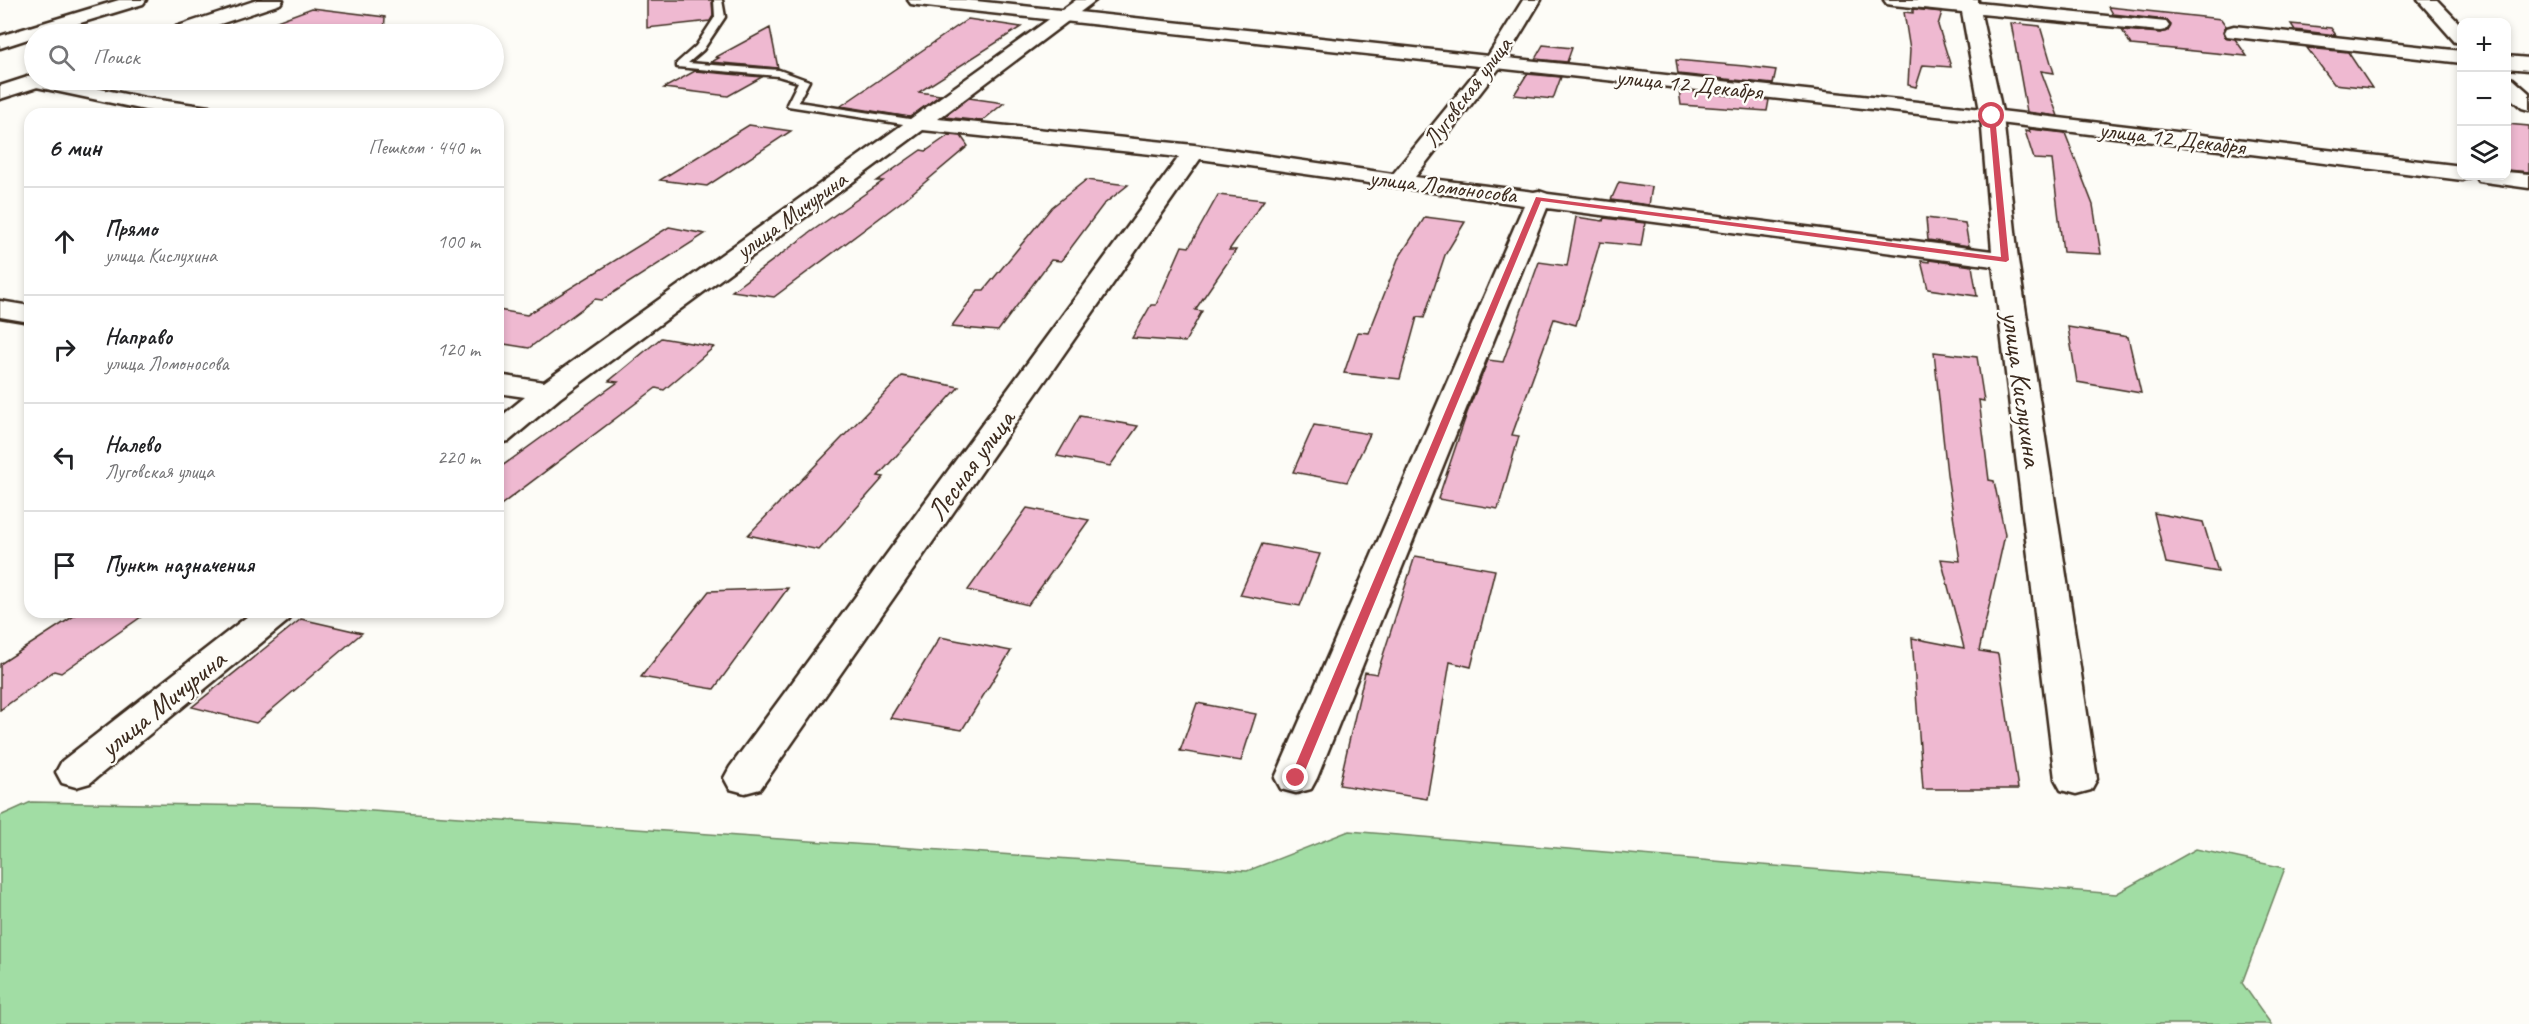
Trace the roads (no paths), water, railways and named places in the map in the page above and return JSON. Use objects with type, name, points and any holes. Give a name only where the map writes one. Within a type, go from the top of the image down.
[{"type":"street","points":[[59,24],[137,0]]},
{"type":"street","points":[[203,24],[274,0]]},
{"type":"street","name":"улица 12 Декабря","points":[[917,0],[985,3],[1068,15],[1992,116],[2457,171]]},
{"type":"street","name":"улица Мичурина","points":[[504,429],[550,392],[1087,0]]},
{"type":"street","name":"Луговская улица","points":[[1399,182],[1494,62],[1532,0]]},
{"type":"street","points":[[1893,0],[1970,3],[2160,26]]},
{"type":"street","points":[[2427,0],[2457,33]]},
{"type":"street","name":"улица Кислухина","points":[[1970,3],[1992,116],[2006,260],[2076,779]]},
{"type":"street","points":[[2234,32],[2457,56]]},
{"type":"street","points":[[0,42],[24,35]]},
{"type":"street","points":[[2511,62],[2529,64]]},
{"type":"street","points":[[3,91],[24,84]]},
{"type":"street","points":[[2511,88],[2529,104]]},
{"type":"street","points":[[82,90],[173,108]]},
{"type":"street","name":"улица Ломоносова","points":[[916,123],[1194,152],[1399,182],[1539,198],[2006,260]]},
{"type":"street","name":"Лесная улица","points":[[745,778],[1194,152]]},
{"type":"street","points":[[2511,179],[2529,181]]},
{"type":"street","points":[[1296,778],[1539,198]]},
{"type":"street","points":[[0,309],[24,313]]},
{"type":"street","points":[[504,385],[550,392]]},
{"type":"street","name":"улица Мичурина","points":[[76,772],[268,618]]},
{"type":"lane","points":[[718,0],[720,17],[700,48],[681,65],[779,74],[804,81],[792,104],[916,123]]}]
